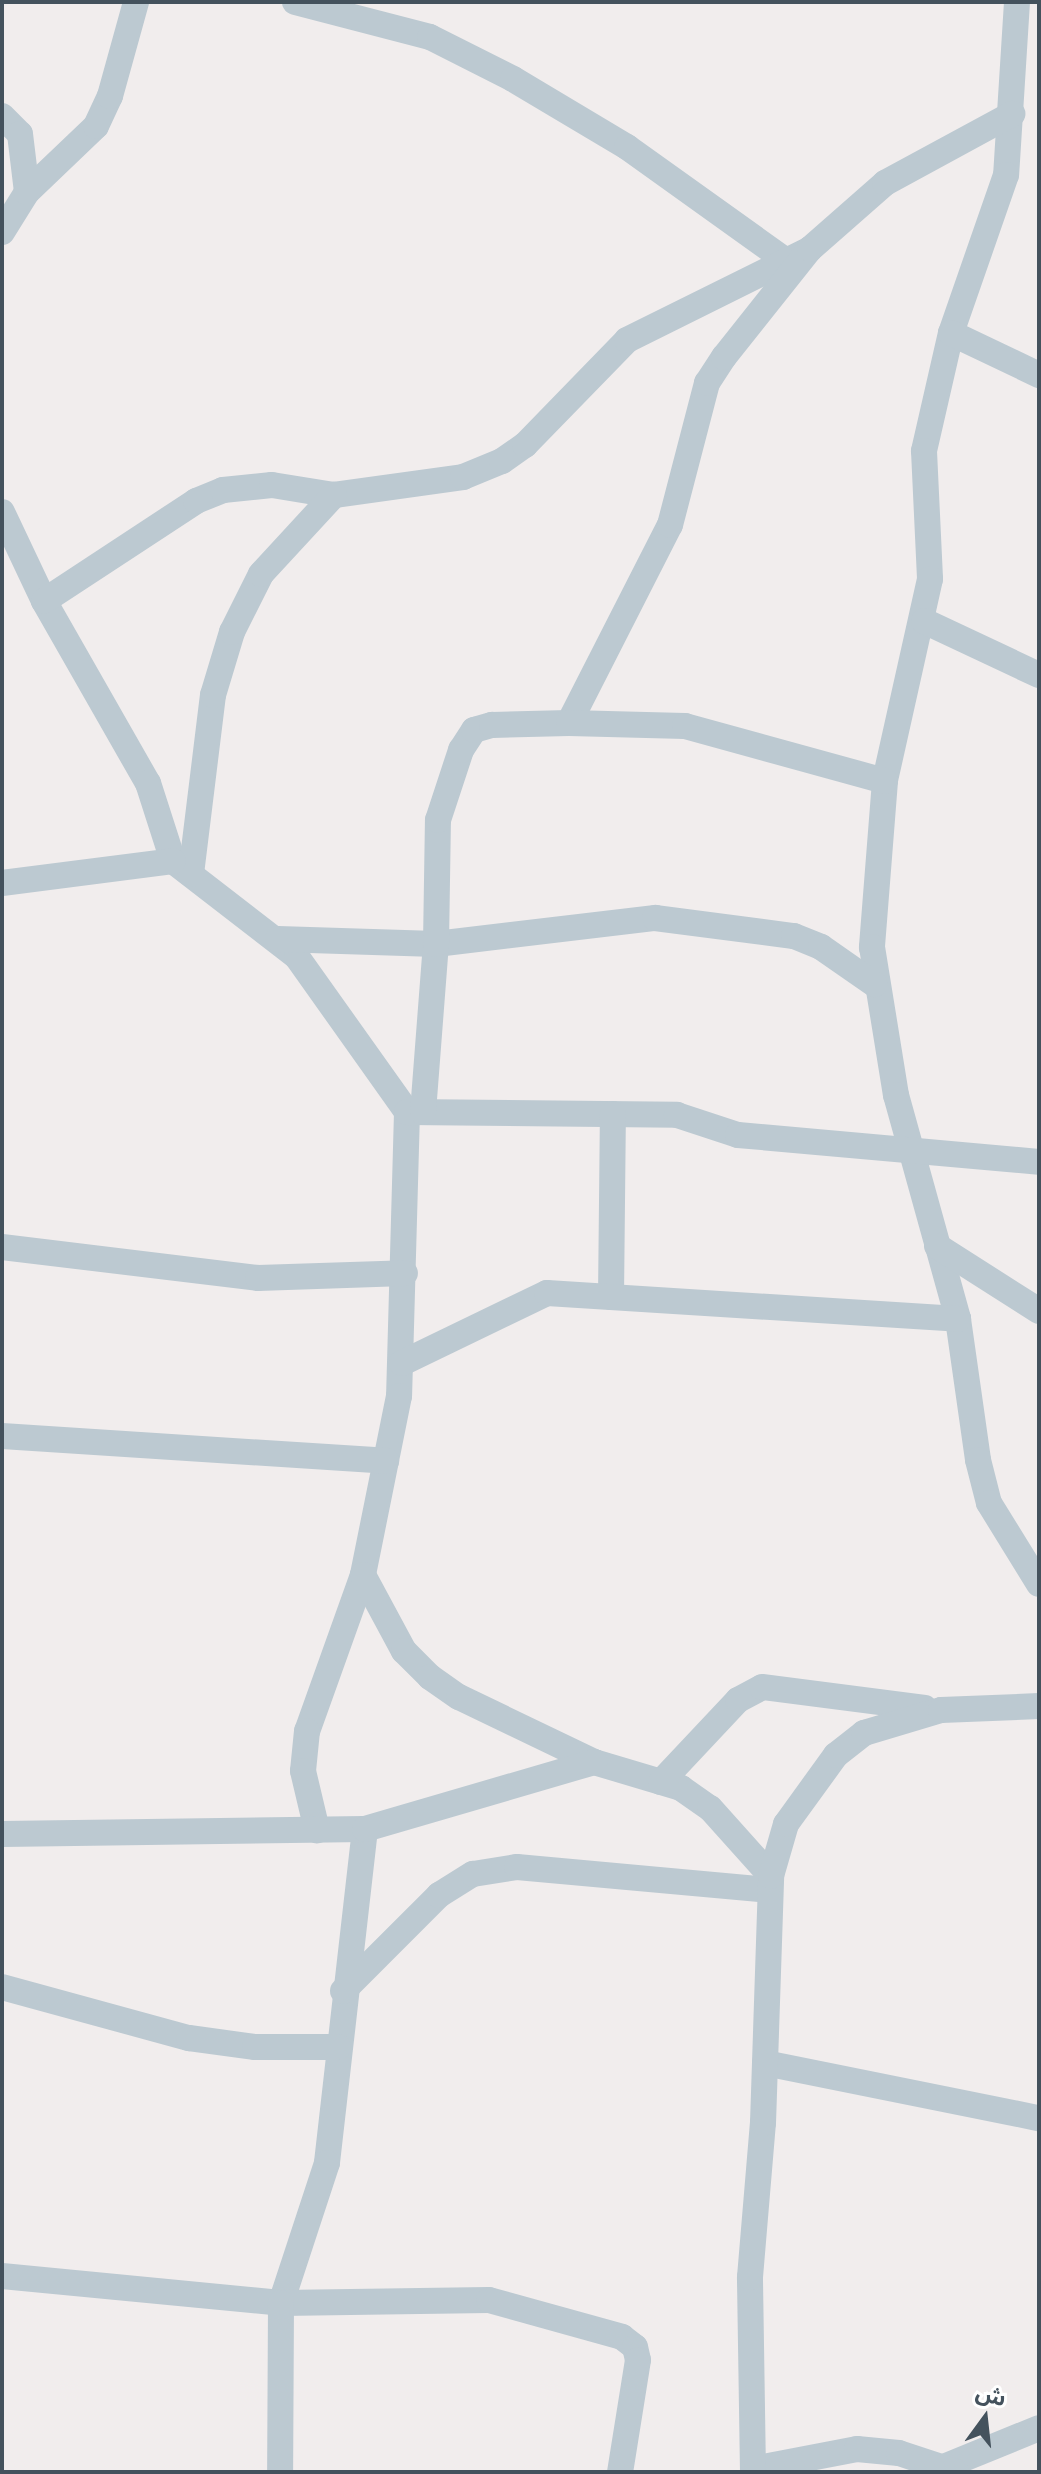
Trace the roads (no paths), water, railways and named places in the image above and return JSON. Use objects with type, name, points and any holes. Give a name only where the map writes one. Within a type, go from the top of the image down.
[{"type":"street","points":[[2,232],[27,192],[96,126],[110,96],[136,2]]},
{"type":"street","points":[[295,2],[430,37],[513,79],[627,147],[786,261]]},
{"type":"street","points":[[1017,2],[1012,114],[998,204],[951,333],[924,451],[931,539],[924,621],[885,781],[874,984],[911,1153],[958,1319],[978,1460],[989,1503],[1039,1584]]},
{"type":"street","points":[[569,723],[670,525],[707,383],[810,249],[895,177],[1012,114]]},
{"type":"street","points":[[2,116],[20,134],[27,192]]},
{"type":"street","points":[[44,601],[196,501],[223,490],[272,485],[334,495],[463,477],[502,461],[627,340],[810,249]]},
{"type":"street","points":[[951,333],[1039,375]]},
{"type":"street","points":[[182,868],[213,695],[232,632],[261,574],[334,495]]},
{"type":"street","points":[[2,512],[44,601],[148,783],[182,868],[278,939],[320,987],[415,1112]]},
{"type":"street","points":[[924,621],[1039,675]]},
{"type":"street","points":[[317,1830],[303,1771],[307,1731],[363,1575],[402,1363],[415,1112],[436,944],[438,820],[461,750],[474,730],[492,725],[569,723],[715,732],[885,781]]},
{"type":"street","points":[[2,883],[182,868]]},
{"type":"street","points":[[278,939],[436,944],[655,918],[794,936],[821,947],[874,984]]},
{"type":"street","points":[[415,1112],[677,1115],[738,1135],[911,1153],[1039,1162]]},
{"type":"street","points":[[611,1297],[613,1114]]},
{"type":"street","points":[[937,1246],[1039,1311]]},
{"type":"street","points":[[2,1247],[258,1278],[405,1273]]},
{"type":"street","points":[[402,1363],[547,1293],[958,1319]]},
{"type":"street","points":[[2,1436],[386,1461]]},
{"type":"street","points":[[363,1575],[404,1651],[430,1677],[459,1697],[594,1762],[661,1782],[710,1808],[771,1883]]},
{"type":"street","points":[[661,1782],[738,1700],[762,1687],[794,1687],[941,1710],[1039,1706]]},
{"type":"street","points":[[941,1710],[864,1733],[836,1755],[786,1824],[771,1883],[765,2063],[750,2277],[753,2470],[857,2449],[951,2469],[1039,2428]]},
{"type":"street","points":[[2,1834],[365,1829],[594,1762]]},
{"type":"street","points":[[280,2472],[281,2303],[327,2163],[343,1991],[365,1829]]},
{"type":"street","points":[[343,1991],[439,1895],[473,1874],[517,1867],[771,1883]]},
{"type":"street","points":[[2,1987],[189,2038],[255,2047],[338,2047]]},
{"type":"street","points":[[765,2063],[1039,2118]]},
{"type":"street","points":[[2,2279],[281,2303],[489,2300],[622,2337],[635,2347],[638,2360],[620,2472]]}]
